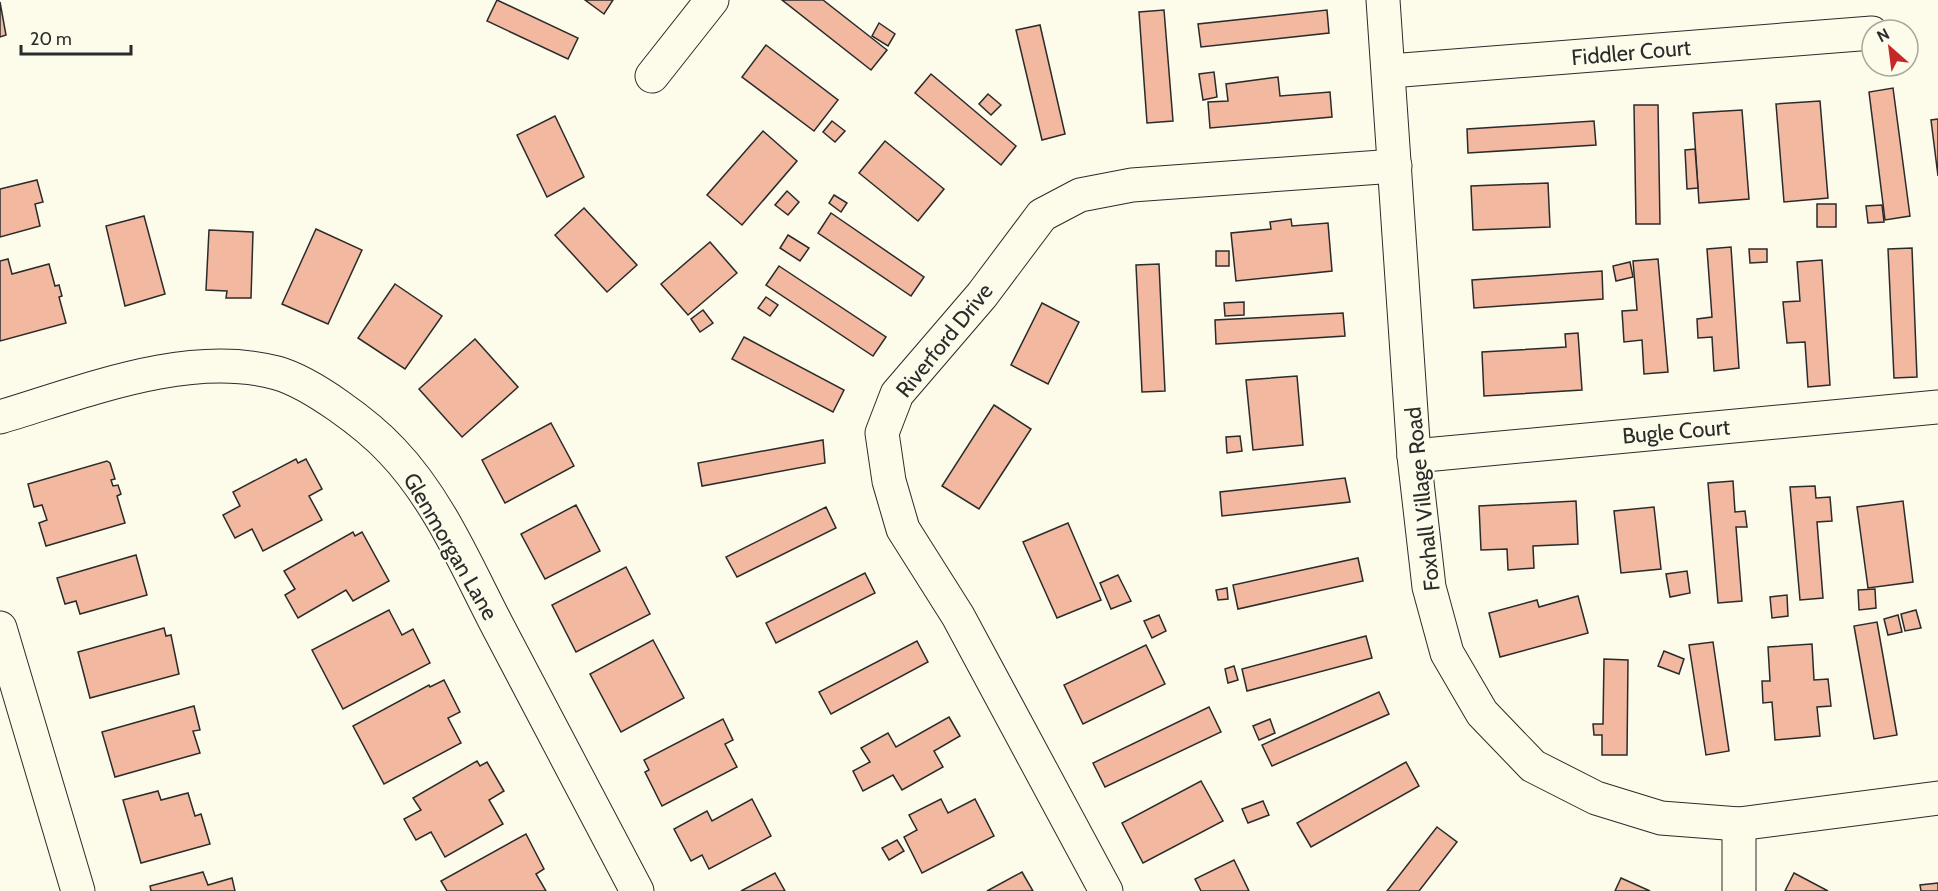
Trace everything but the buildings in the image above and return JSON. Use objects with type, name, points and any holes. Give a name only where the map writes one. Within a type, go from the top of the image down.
[{"type":"street","points":[[652,76],[712,0]]},
{"type":"street","name":"Foxhall Village Road","points":[[1383,0],[1390,71],[1414,456],[1429,587],[1447,653],[1482,713],[1533,766],[1596,798],[1661,818],[1739,824],[1938,798]]},
{"type":"street","name":"Fiddler Court","points":[[1390,71],[1860,34]]},
{"type":"street","name":"Riverford Drive","points":[[1106,891],[958,616],[903,529],[889,481],[882,433],[897,394],[982,296],[1042,215],[1080,195],[1132,185],[1395,166]]},
{"type":"street","name":"Glenmorgan Lane","points":[[0,417],[115,381],[174,369],[230,368],[278,373],[321,395],[370,429],[394,453],[419,486],[455,545],[637,891]]},
{"type":"street","name":"Bugle Court","points":[[1414,456],[1938,407]]},
{"type":"street","points":[[0,628],[78,891]]},
{"type":"street","points":[[1739,824],[1739,891]]}]
